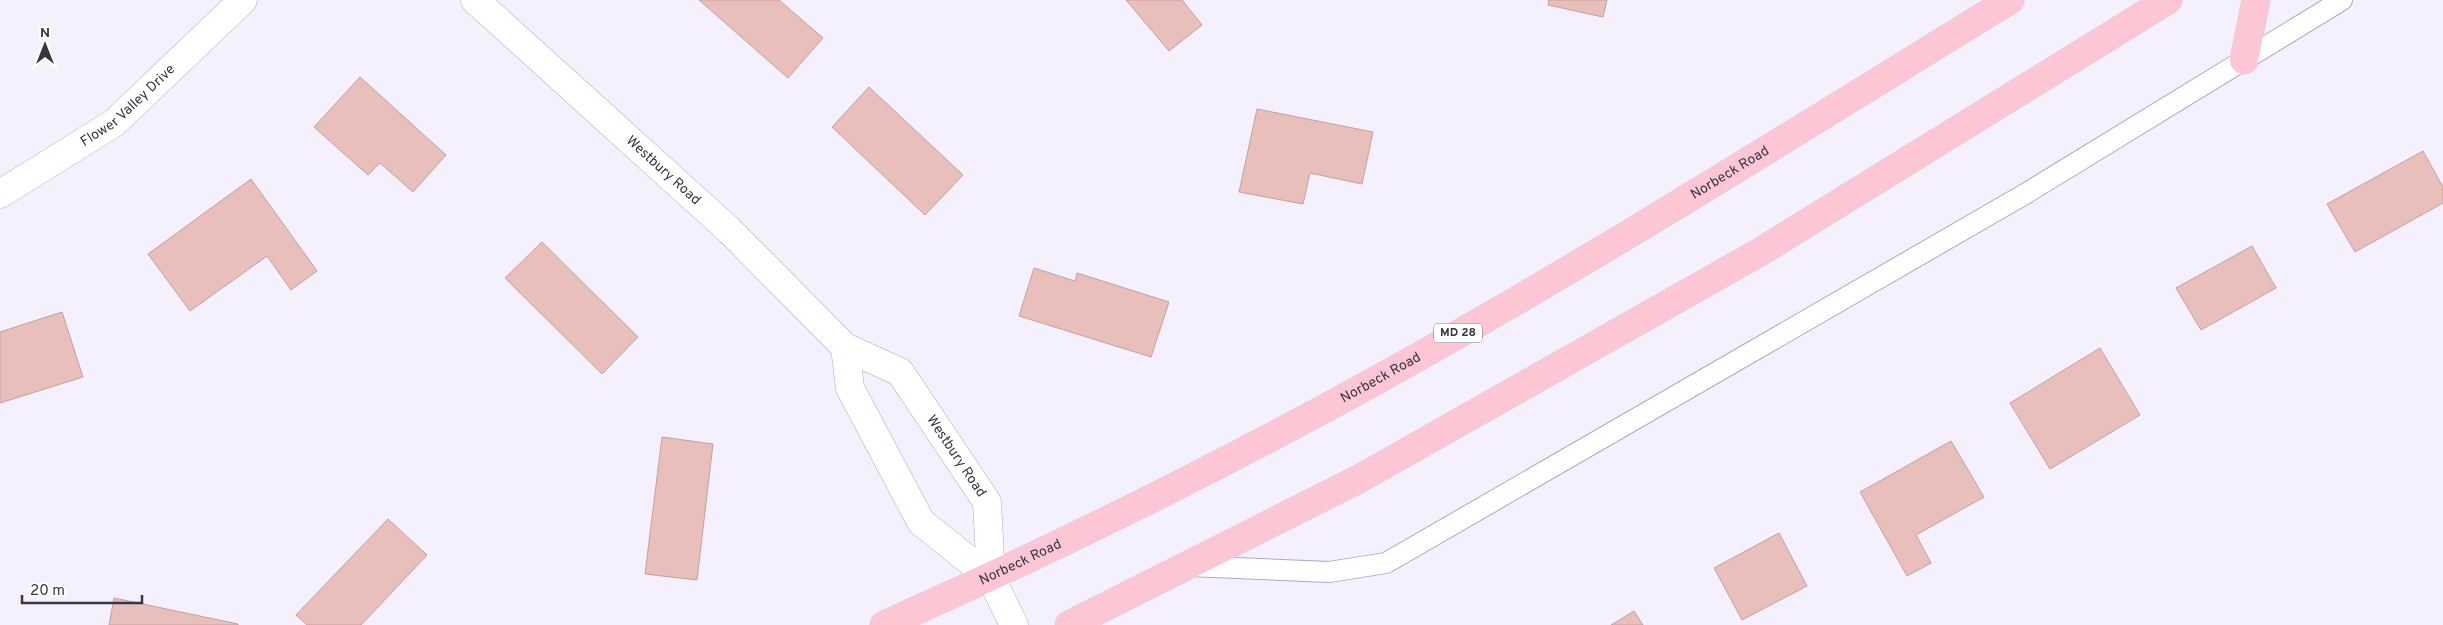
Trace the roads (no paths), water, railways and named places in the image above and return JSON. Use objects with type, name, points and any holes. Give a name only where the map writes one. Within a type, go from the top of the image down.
[{"type":"main road","name":"Norbeck Road","points":[[884,625],[991,578],[1196,476],[1377,380],[1623,238],[2010,0]]},
{"type":"main road","points":[[1069,625],[1359,479],[1760,252],[2168,0]]},
{"type":"main road","points":[[2244,60],[2256,0]]},
{"type":"street","name":"Flower Valley Drive","points":[[0,194],[114,123],[243,0]]},
{"type":"street","name":"Westbury Road","points":[[475,0],[730,230],[846,347],[900,372],[986,502],[991,578],[1014,625]]},
{"type":"street","name":"Westbury Road","points":[[846,347],[850,388],[921,522],[991,578]]},
{"type":"lane","points":[[1187,566],[1329,572],[1386,563],[2020,197],[2342,0]]}]
